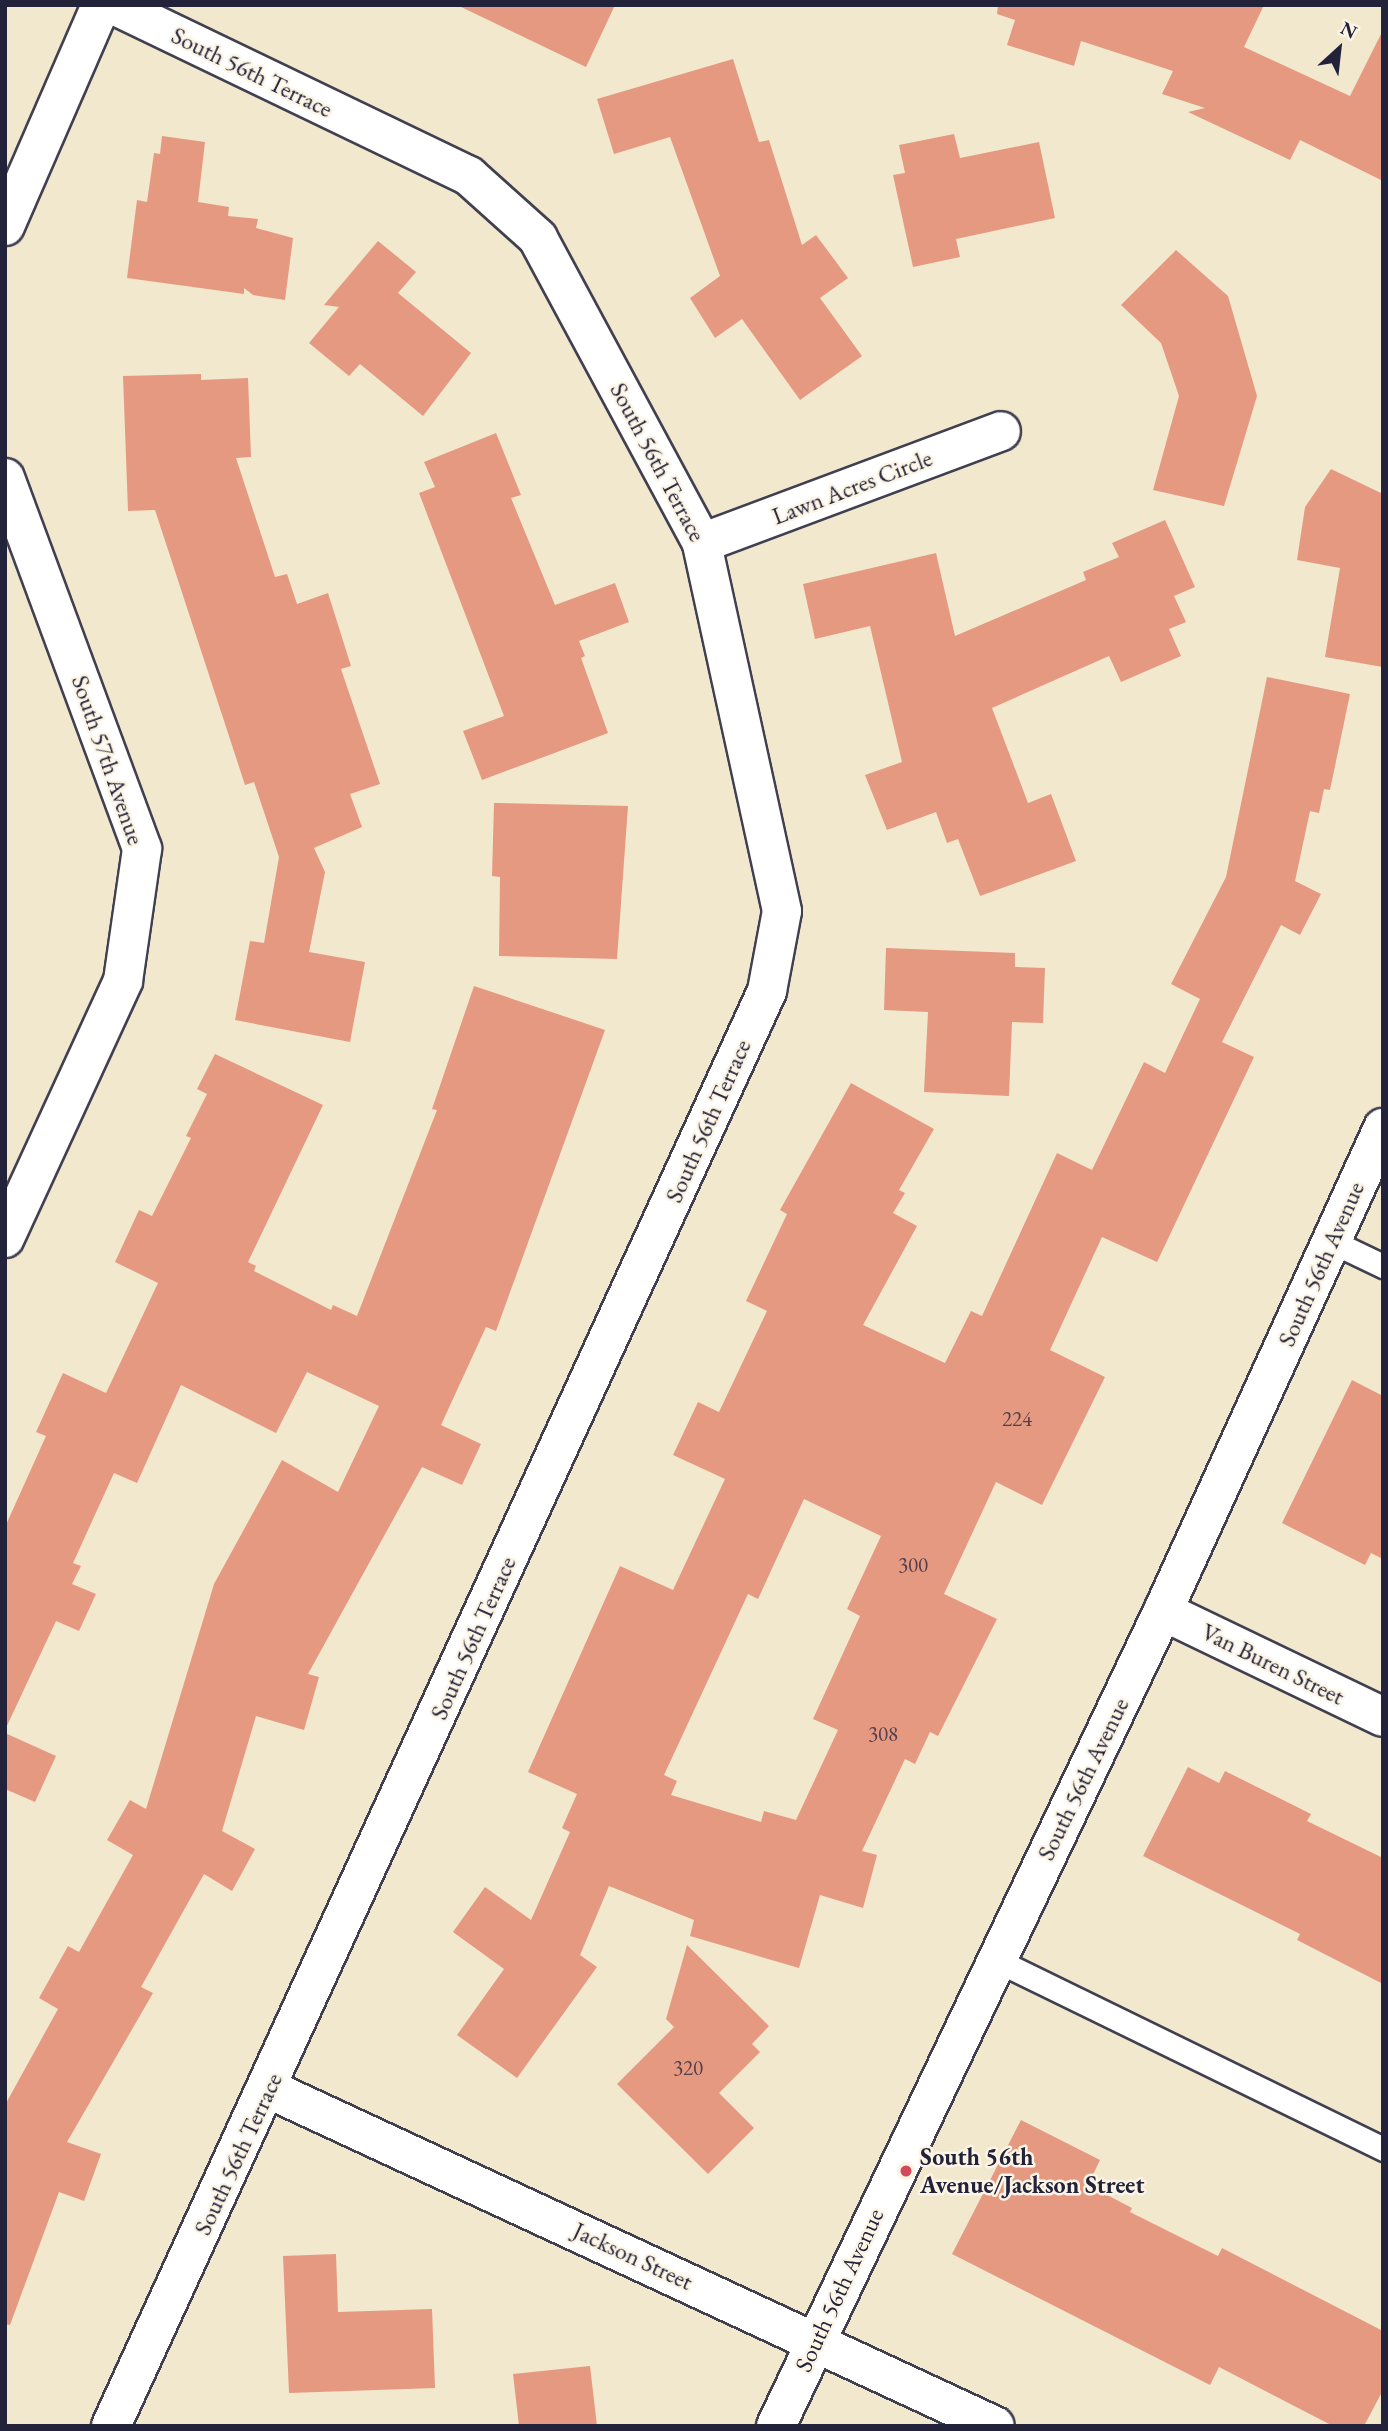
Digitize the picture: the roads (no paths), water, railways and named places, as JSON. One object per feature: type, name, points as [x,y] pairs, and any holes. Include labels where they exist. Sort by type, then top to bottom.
[{"type":"street","points":[[5,226],[101,5]]},
{"type":"street","name":"South 56th Terrace","points":[[111,2426],[269,2089],[767,991],[782,911],[702,543],[538,238],[469,176],[114,5]]},
{"type":"street","name":"Lawn Acres Circle","points":[[702,543],[1001,431]]},
{"type":"street","name":"South 57th Avenue","points":[[5,478],[142,849],[123,981],[8,1226]]},
{"type":"street","name":"South 56th Avenue","points":[[776,2426],[1163,1611],[1383,1128]]},
{"type":"street","name":"Van Buren Street","points":[[1163,1611],[1383,1717]]},
{"type":"street","name":"Jackson Street","points":[[269,2089],[815,2339],[995,2426]]},
{"type":"lane","points":[[1331,1241],[1383,1266]]},
{"type":"lane","points":[[996,1960],[1383,2149]]},
{"type":"place","name":"South 56th Avenue/Jackson Street","points":[[906,2171]]}]
